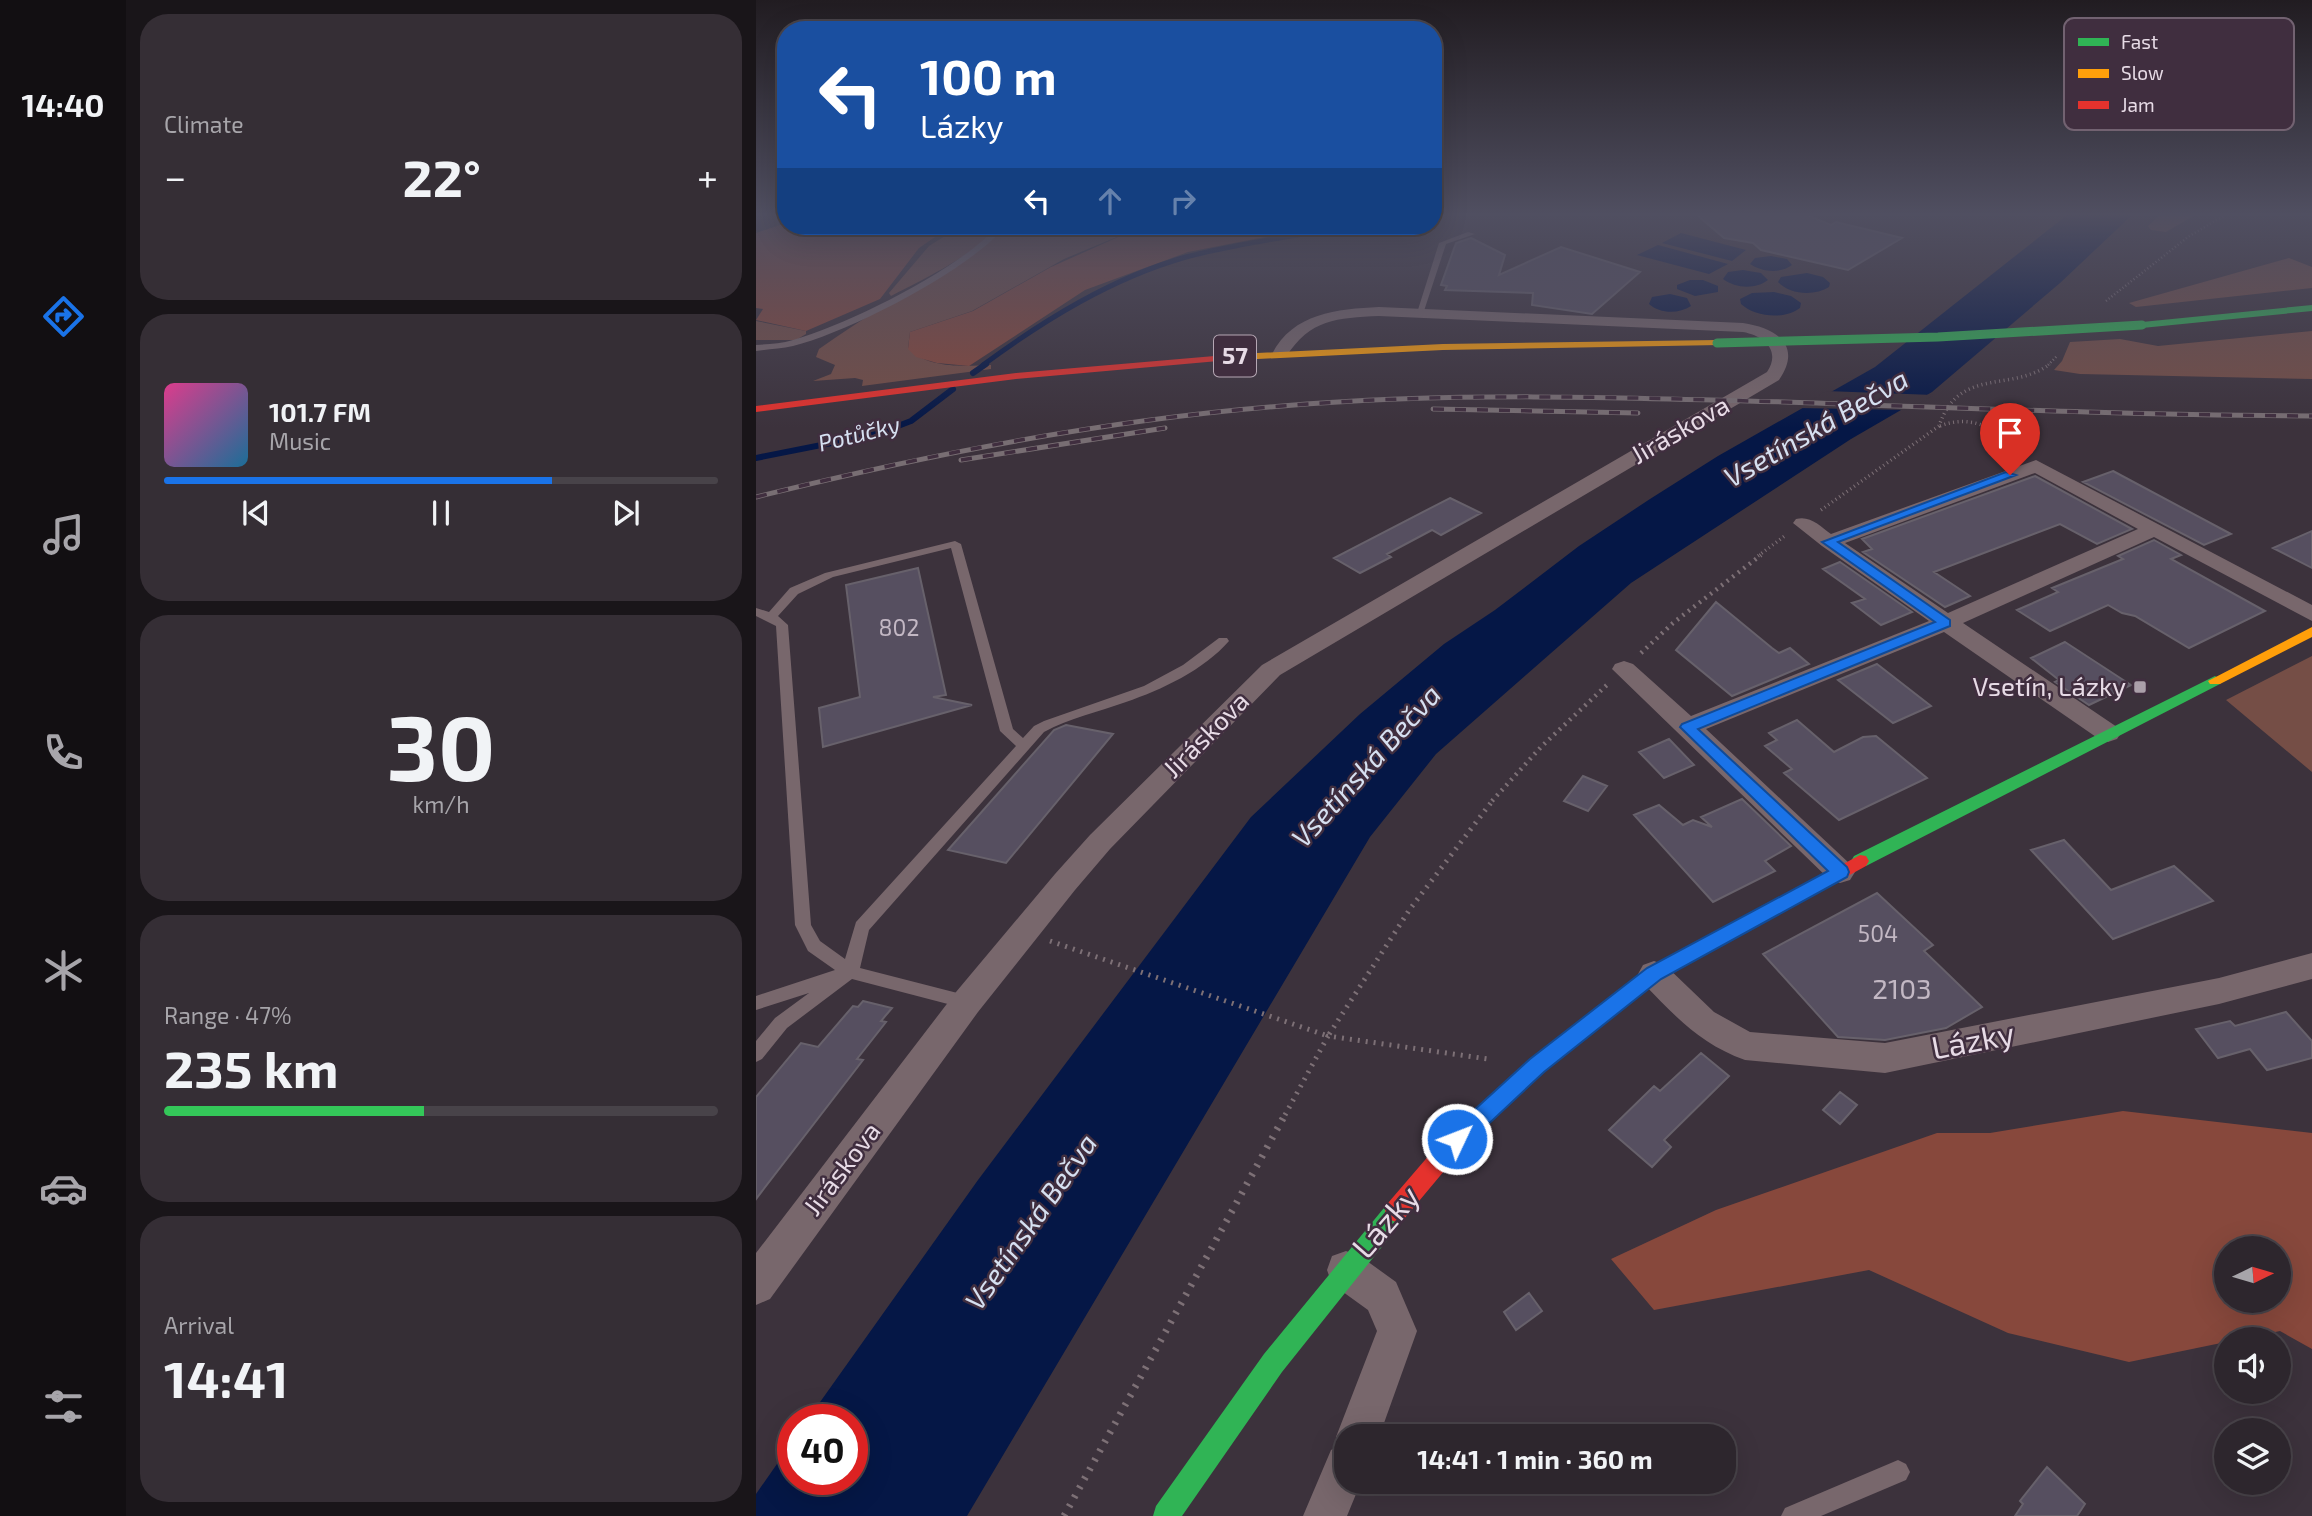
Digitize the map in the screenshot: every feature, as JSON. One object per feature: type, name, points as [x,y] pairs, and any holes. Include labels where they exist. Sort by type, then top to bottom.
[{"type":"main road","name":"57","points":[[756,409],[1006,376],[1280,354],[1420,348],[1938,337],[2142,325],[2312,308]]},
{"type":"main road","name":"Lázky","points":[[1166,1516],[1273,1363],[1346,1270],[1457,1139],[1537,1066],[1654,974],[1840,872],[2312,631]]},
{"type":"street","points":[[1280,354],[1284,344],[1296,332],[1321,319],[1358,314],[1419,314]]},
{"type":"street","name":"Jiráskova","points":[[756,1285],[967,1002],[1022,933],[1100,842],[1271,670],[1773,376],[1783,362],[1783,354],[1777,344],[1764,333],[1743,329],[1664,323],[1419,314]]},
{"type":"street","points":[[1829,542],[2036,466],[2312,614]]},
{"type":"street","points":[[1802,523],[2108,733]]},
{"type":"street","points":[[1688,727],[1945,623],[2153,530]]},
{"type":"street","points":[[1624,669],[1840,872]]},
{"type":"street","name":"Lázky","points":[[1654,974],[1702,1022],[1745,1046],[1885,1058],[2091,1019],[2312,967]]},
{"type":"street","points":[[1346,1270],[1382,1296],[1396,1331],[1362,1424]]},
{"type":"street","points":[[1325,1516],[1334,1494]]},
{"type":"lane","points":[[756,348],[794,343],[838,328],[917,286]]},
{"type":"lane","points":[[1419,314],[1429,286]]},
{"type":"lane","points":[[967,1002],[850,972],[814,946],[803,925],[782,625],[763,614],[794,591],[829,575],[956,544],[1007,731],[1024,746]]},
{"type":"lane","points":[[756,1054],[781,1023],[850,972],[862,927],[1039,729],[1055,720],[1120,700],[1170,679],[1196,664],[1223,641]]},
{"type":"lane","points":[[756,1003],[850,972]]},
{"type":"lane","points":[[1793,1516],[1898,1472]]},
{"type":"path","points":[[2104,302],[2125,286]]},
{"type":"path","points":[[1939,426],[1940,414],[1946,405],[1967,391],[1989,382],[2045,368],[2052,364],[2058,351]]},
{"type":"path","points":[[1064,1516],[1328,1036],[1377,957],[1435,872],[1504,787],[1682,616],[1802,523],[1939,426],[1957,419],[1976,421],[2010,439],[2025,451],[2036,466]]},
{"type":"path","points":[[1022,933],[1328,1036],[1537,1066]]},
{"type":"shaded area","points":[[756,286],[890,286],[880,299],[806,331],[756,320],[763,309],[756,308]]},
{"type":"shaded area","points":[[895,286],[911,286],[891,296],[889,293]]},
{"type":"shaded area","points":[[918,286],[1017,286],[972,311],[910,332],[908,348],[925,360],[946,365],[991,365],[991,369],[862,386],[863,380],[855,378],[813,381],[831,374],[835,365],[816,357],[819,349]]},
{"type":"shaded area","points":[[1018,286],[1097,286],[1085,290],[969,366],[937,363],[916,357],[908,349],[910,332],[973,311]]},
{"type":"shaded area","points":[[2190,286],[2312,286],[2312,288],[2136,307],[2129,303]]},
{"type":"shaded area","points":[[756,321],[806,331],[806,334],[796,340],[756,340]]},
{"type":"shaded area","points":[[2312,331],[2312,379],[2080,374],[2054,370],[2062,361],[2070,342],[2120,339],[2158,346]]},
{"type":"shaded area","points":[[2312,656],[2312,772],[2226,700]]},
{"type":"shaded area","points":[[2123,1111],[2312,1133],[2312,1349],[2291,1337],[2291,1327],[2214,1327],[2214,1344],[2129,1362],[2008,1333],[1869,1270],[1654,1310],[1611,1259],[1716,1210],[1937,1133],[1990,1133]]},
{"type":"water","points":[[1677,286],[1717,286],[1718,292],[1695,296],[1677,289]]},
{"type":"water","points":[[1783,286],[1829,286],[1817,292],[1803,293]]},
{"type":"water","name":"Vsetínská Bečva","points":[[1978,286],[2057,286],[1932,392],[1851,439],[1631,583],[1436,754],[1370,837],[967,1516],[756,1516],[756,1494],[777,1464],[777,1495],[868,1495],[868,1404],[819,1404],[978,1180],[1251,817],[1360,714],[1444,644],[1495,610],[1579,546],[1718,456],[1875,367]]},
{"type":"water","points":[[1774,292],[1791,296],[1801,303],[1800,308],[1786,314],[1770,315],[1754,312],[1741,304],[1740,299],[1752,293]]},
{"type":"water","points":[[1670,294],[1687,298],[1691,306],[1670,312],[1649,304],[1652,297]]},
{"type":"pier","points":[[1826,391],[1934,395],[1907,410],[1798,408]]},
{"type":"building","points":[[1447,286],[1624,286],[1592,314],[1532,305],[1533,293],[1445,290]]},
{"type":"building","points":[[2113,471],[2231,534],[2204,545],[2083,482]]},
{"type":"building","points":[[2035,476],[2132,529],[2097,544],[2060,524],[1934,572],[1970,596],[1945,607],[1863,552],[1872,549],[1862,539]]},
{"type":"building","points":[[1450,498],[1481,513],[1441,535],[1432,530],[1387,554],[1391,557],[1360,573],[1334,558]]},
{"type":"building","points":[[2312,531],[2312,568],[2273,548]]},
{"type":"building","points":[[2154,540],[2181,555],[2171,559],[2265,611],[2189,648],[2135,616],[2122,613],[2108,605],[2050,631],[2017,610],[2058,592],[2052,588],[2123,559],[2118,556]]},
{"type":"building","points":[[1840,562],[1912,612],[1881,625],[1852,603],[1865,599],[1823,569]]},
{"type":"building","points":[[918,568],[946,695],[933,697],[972,705],[823,747],[819,708],[860,697],[846,585]]},
{"type":"building","points":[[1716,602],[1779,653],[1790,648],[1809,664],[1732,696],[1676,650]]},
{"type":"building","points":[[2065,642],[2131,685],[2089,705],[2055,682],[2059,680],[2031,658]]},
{"type":"building","points":[[1877,664],[1931,706],[1893,723],[1838,680]]},
{"type":"building","points":[[1797,720],[1834,752],[1863,737],[1876,736],[1927,778],[1839,820],[1784,773],[1792,769],[1765,746],[1777,740],[1769,733]]},
{"type":"building","points":[[1066,725],[1113,734],[1006,863],[948,850],[1054,730]]},
{"type":"building","points":[[1669,739],[1694,765],[1664,778],[1639,752]]},
{"type":"building","points":[[1583,776],[1607,786],[1588,811],[1564,801]]},
{"type":"building","points":[[1742,799],[1791,846],[1765,861],[1775,871],[1713,902],[1634,815],[1659,805],[1683,825],[1693,820],[1712,827],[1701,817]]},
{"type":"building","points":[[2064,840],[2111,890],[2174,866],[2213,901],[2113,939],[2031,850]]},
{"type":"building","points":[[1877,893],[1933,945],[1924,951],[1982,1007],[1946,1028],[1885,1040],[1838,1037],[1763,954]]},
{"type":"building","points":[[863,1001],[892,1008],[881,1021],[886,1022],[857,1059],[863,1060],[756,1199],[756,1097],[801,1043],[818,1047],[853,1006],[858,1007]]},
{"type":"building","points":[[2286,1012],[2312,1041],[2312,1058],[2267,1070],[2250,1049],[2218,1058],[2196,1029],[2230,1021],[2235,1026]]},
{"type":"building","points":[[1701,1053],[1729,1076],[1664,1140],[1671,1147],[1652,1167],[1609,1130],[1654,1086],[1660,1091]]},
{"type":"building","points":[[1840,1092],[1857,1105],[1840,1124],[1823,1110]]},
{"type":"building","points":[[1529,1293],[1542,1311],[1516,1330],[1504,1312]]},
{"type":"building","points":[[2047,1467],[2085,1504],[2077,1516],[2015,1516],[2023,1504],[2020,1501]]},
{"type":"waterway","name":"Potůčky","points":[[983,365],[1030,332],[1112,286]]},
{"type":"waterway","name":"Potůčky","points":[[973,373],[986,364]]},
{"type":"waterway","name":"Potůčky","points":[[756,458],[877,434],[911,421],[953,389]]},
{"type":"railway","points":[[756,497],[952,453],[1083,430],[1215,412],[1345,402],[1471,397],[1596,397],[2114,413],[2312,416]]},
{"type":"railway","points":[[1433,409],[1638,413]]},
{"type":"railway","points":[[961,460],[1165,428]]},
{"type":"traffic: fast","points":[[2142,325],[2312,308]]},
{"type":"traffic: fast","points":[[1717,343],[1938,337],[2142,325]]},
{"type":"traffic: fast","points":[[1860,861],[2215,681]]},
{"type":"traffic: fast","points":[[1166,1516],[1273,1363],[1396,1211]]},
{"type":"traffic: slow","points":[[1238,357],[1443,347],[1717,343]]},
{"type":"traffic: slow","points":[[2215,681],[2312,631]]},
{"type":"traffic: jam","points":[[756,409],[1016,376],[1238,357]]},
{"type":"traffic: jam","points":[[1396,1211],[1457,1139],[1537,1066],[1654,974],[1860,861]]},
{"type":"place","name":"Vsetín, Lázky","points":[[2140,687]]},
{"type":"route","points":[[1457,1139],[1537,1066],[1629,991],[1730,931],[1840,872],[1688,727],[1945,623],[1829,542],[2010,475]]}]
